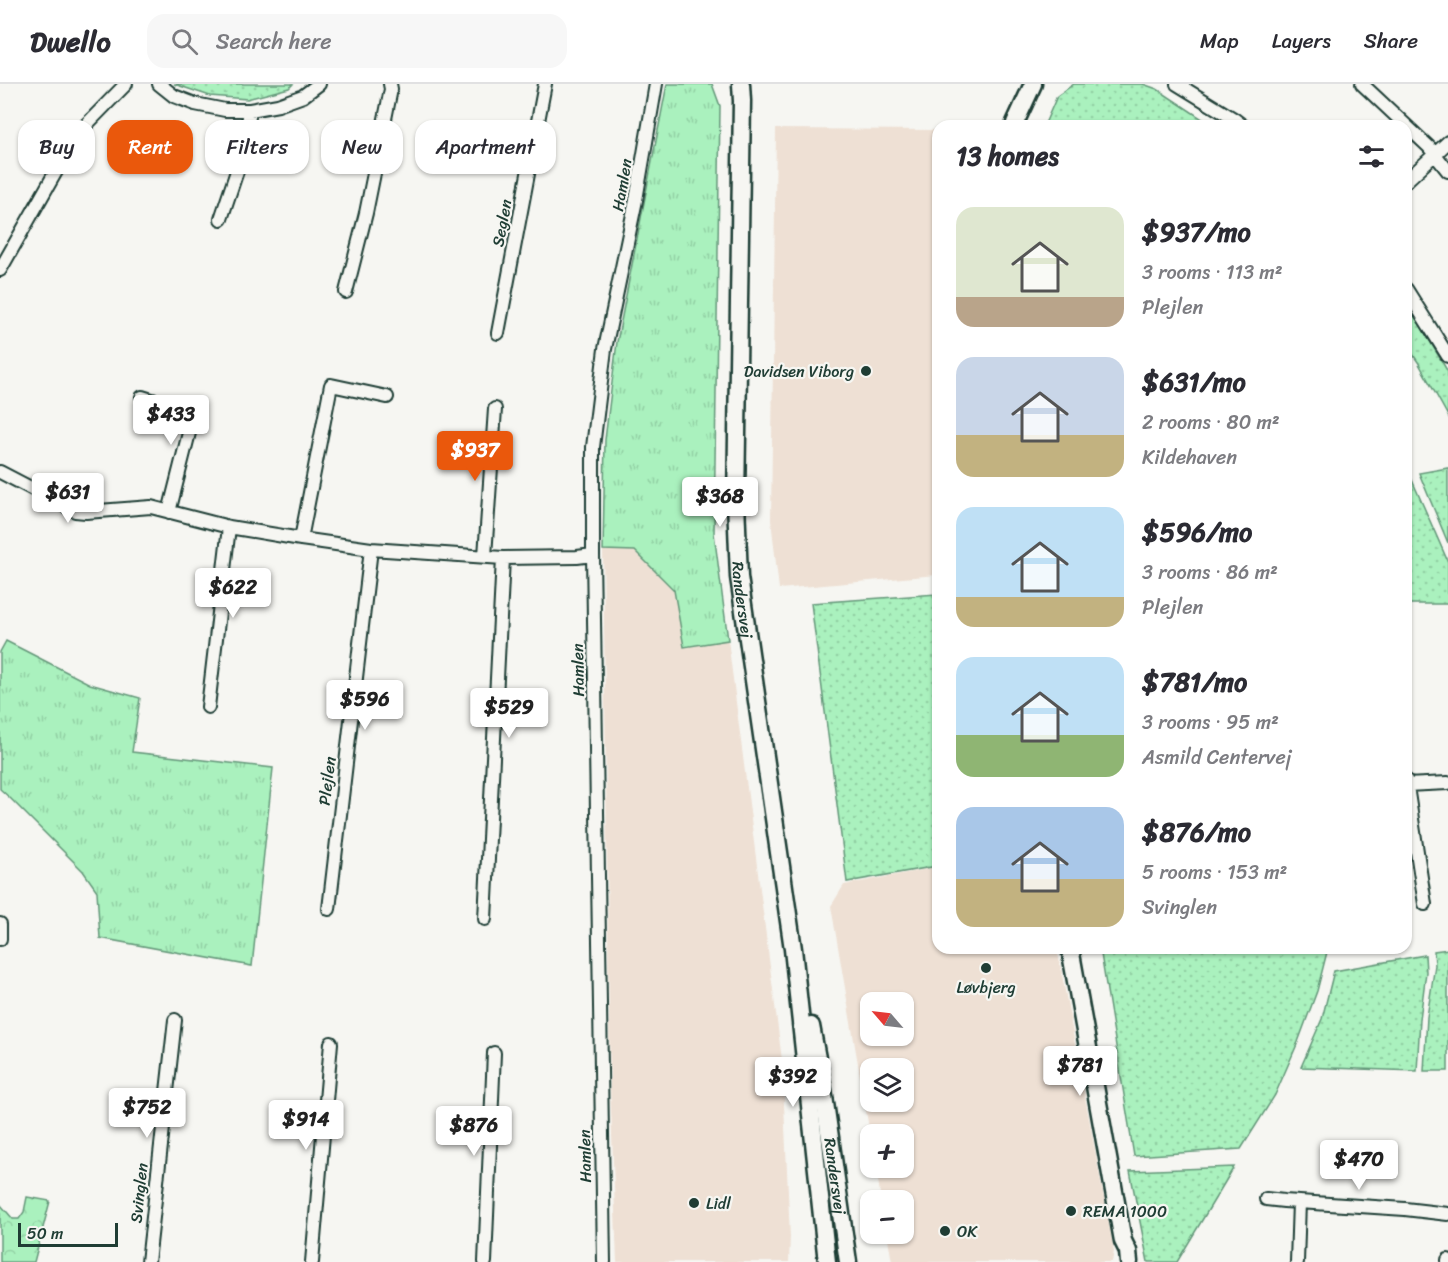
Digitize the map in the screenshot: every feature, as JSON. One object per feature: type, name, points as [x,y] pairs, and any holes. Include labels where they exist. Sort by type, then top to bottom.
[{"type":"street","points":[[0,270],[67,152],[85,126],[126,84]]},
{"type":"street","points":[[159,84],[174,96],[195,104],[225,110],[250,110],[278,105],[303,96],[319,84]]},
{"type":"street","points":[[346,292],[366,213],[391,89],[390,84]]},
{"type":"street","name":"Seglen","points":[[498,333],[545,84]]},
{"type":"street","name":"Hamlen","points":[[604,1262],[593,447],[605,349],[636,200],[656,84]]},
{"type":"street","name":"Randersvej","points":[[742,84],[736,502],[739,577],[793,949],[827,1262]]},
{"type":"street","points":[[1016,120],[1023,84]]},
{"type":"street","points":[[1017,120],[1033,84]]},
{"type":"street","points":[[1177,84],[1235,120]]},
{"type":"street","points":[[1362,84],[1399,120]]},
{"type":"street","points":[[222,219],[244,150],[250,110]]},
{"type":"street","points":[[1412,133],[1448,171]]},
{"type":"street","points":[[1412,175],[1448,142]]},
{"type":"street","points":[[1412,301],[1448,356]]},
{"type":"street","points":[[301,539],[331,385],[387,397]]},
{"type":"street","points":[[142,397],[194,413],[169,512]]},
{"type":"street","points":[[485,556],[495,409]]},
{"type":"street","points":[[0,472],[75,510],[86,512],[151,507],[229,527],[371,549],[503,558],[593,555]]},
{"type":"street","points":[[208,707],[229,527]]},
{"type":"street","name":"Plejlen","points":[[329,909],[371,549]]},
{"type":"street","points":[[485,919],[503,558]]},
{"type":"street","points":[[1412,783],[1448,783]]},
{"type":"street","points":[[1412,821],[1425,903]]},
{"type":"street","points":[[0,924],[0,939]]},
{"type":"street","name":"Randersvej","points":[[793,949],[819,1067],[848,1262]]},
{"type":"street","points":[[1071,954],[1123,1240],[1130,1262]]},
{"type":"street","name":"Svinglen","points":[[148,1262],[176,1020]]},
{"type":"street","points":[[312,1262],[330,1043]]},
{"type":"street","points":[[485,1262],[494,1053]]},
{"type":"street","points":[[1266,1199],[1448,1214]]},
{"type":"street","points":[[1297,1262],[1299,1202]]},
{"type":"street","points":[[1121,1262],[1123,1240]]},
{"type":"shaded area","points":[[776,129],[932,130],[932,575],[779,589],[771,520]]},
{"type":"shaded area","points":[[603,550],[635,551],[674,590],[684,647],[728,640],[782,1060],[790,1237],[789,1262],[617,1262],[610,1085]]},
{"type":"shaded area","points":[[932,868],[932,954],[1058,954],[1114,1251],[1112,1262],[892,1262],[889,1244],[914,1244],[914,1190],[879,1190],[878,1178],[914,1178],[914,1124],[868,1124],[866,1112],[914,1112],[914,1058],[860,1058],[860,1076],[831,906],[844,885]]},
{"type":"green space","points":[[174,84],[293,84],[289,88],[247,99],[210,96]]},
{"type":"green space","points":[[667,84],[712,84],[720,106],[714,533],[728,640],[684,647],[674,590],[635,551],[603,550],[605,440],[617,342]]},
{"type":"green space","points":[[1074,84],[1143,84],[1157,89],[1204,120],[1047,120],[1057,96]]},
{"type":"green space","points":[[1412,314],[1448,372],[1448,416],[1412,353]]},
{"type":"green space","points":[[1448,468],[1448,543],[1419,473]]},
{"type":"green space","points":[[1412,480],[1448,562],[1448,604],[1412,604]]},
{"type":"green space","points":[[932,594],[932,867],[847,882],[811,603]]},
{"type":"green space","points":[[6,641],[90,684],[140,698],[132,752],[273,768],[252,966],[100,938],[97,891],[83,871],[0,789],[0,652]]},
{"type":"green space","points":[[1448,949],[1448,1071],[1424,1071],[1427,1017],[1435,965],[1434,951]]},
{"type":"green space","points":[[1101,954],[1326,954],[1317,991],[1275,1095],[1241,1149],[1134,1156]]},
{"type":"green space","points":[[1425,955],[1426,972],[1417,1071],[1301,1067],[1322,1019],[1334,971]]},
{"type":"green space","points":[[1234,1167],[1177,1262],[1148,1262],[1130,1171]]},
{"type":"green space","points":[[27,1197],[50,1201],[34,1262],[0,1262],[0,1204],[13,1219],[19,1219],[24,1212]]},
{"type":"place","name":"Davidsen Viborg","points":[[866,371]]},
{"type":"place","name":"Løvbjerg","points":[[986,968]]},
{"type":"place","name":"Lidl","points":[[694,1203]]},
{"type":"place","name":"REMA 1000","points":[[1071,1211]]},
{"type":"place","name":"OK","points":[[945,1231]]}]
